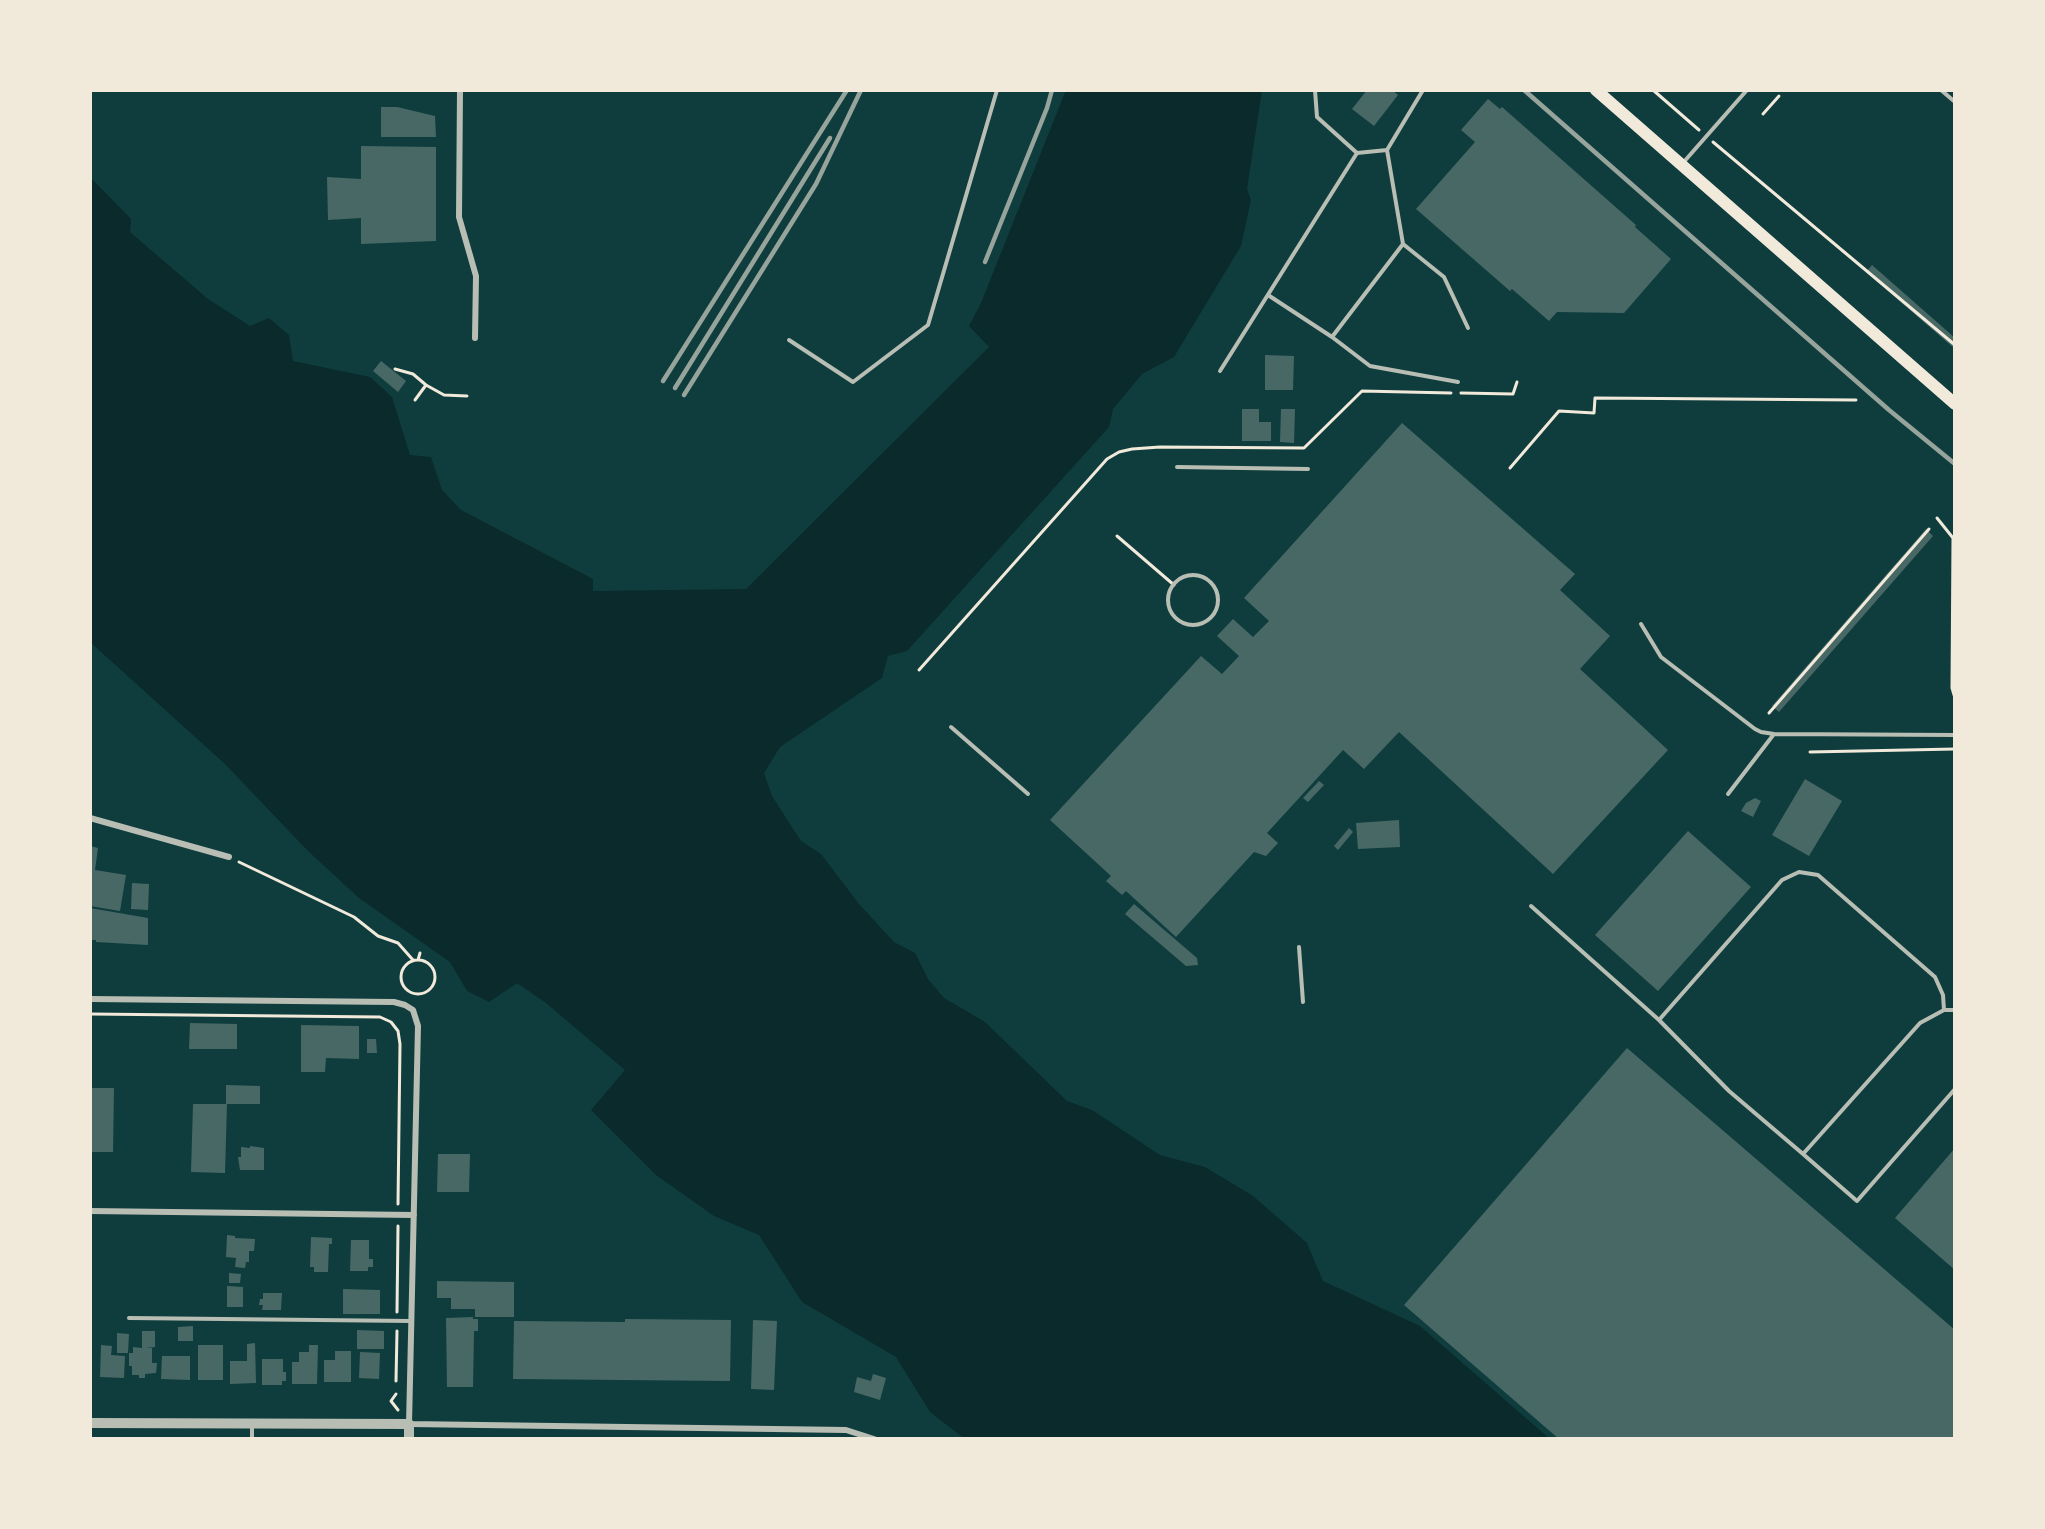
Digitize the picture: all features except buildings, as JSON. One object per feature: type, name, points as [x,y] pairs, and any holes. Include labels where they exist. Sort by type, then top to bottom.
[{"type":"main road","points":[[1596,90],[1955,404]]},
{"type":"street","points":[[460,90],[459,217],[476,276],[475,338]]},
{"type":"street","points":[[90,818],[229,857]]},
{"type":"street","points":[[90,999],[394,1002],[413,1010],[418,1026],[409,1439]]},
{"type":"street","points":[[90,1211],[414,1215]]},
{"type":"street","points":[[90,1423],[409,1424],[846,1430],[874,1439]]},
{"type":"lane","points":[[789,340],[853,382],[928,325],[997,90]]},
{"type":"lane","points":[[1315,90],[1317,117],[1357,153],[1387,150]]},
{"type":"lane","points":[[1423,90],[1387,150],[1403,244],[1444,277],[1468,328]]},
{"type":"lane","points":[[1682,165],[1747,90]]},
{"type":"lane","points":[[1941,90],[1955,102]]},
{"type":"lane","points":[[1220,372],[1357,153]]},
{"type":"lane","points":[[1332,337],[1403,244]]},
{"type":"lane","points":[[1268,295],[1332,337],[1370,366],[1458,382]]},
{"type":"lane","points":[[1178,467],[1308,469]]},
{"type":"lane","points":[[1193,575],[1209,581],[1214,587],[1218,603],[1211,617],[1197,625],[1181,623],[1175,618],[1168,603],[1168,594],[1174,585],[1185,577],[1193,575]]},
{"type":"lane","points":[[1641,624],[1661,657],[1755,729],[1774,734],[1955,735]]},
{"type":"lane","points":[[951,727],[1028,794]]},
{"type":"lane","points":[[1728,794],[1774,734]]},
{"type":"lane","points":[[1659,1020],[1782,880],[1799,872],[1818,875],[1935,977],[1943,995],[1944,1010]]},
{"type":"lane","points":[[1531,906],[1659,1020],[1729,1091],[1857,1201],[1955,1089]]},
{"type":"lane","points":[[1299,947],[1303,1002]]},
{"type":"lane","points":[[1803,1154],[1920,1023],[1944,1010],[1955,1010]]},
{"type":"lane","points":[[129,1318],[412,1321]]},
{"type":"lane","points":[[252,1424],[252,1439]]},
{"type":"path","points":[[1653,90],[1689,122]]},
{"type":"path","points":[[1763,114],[1779,96]]},
{"type":"path","points":[[1728,154],[1955,345]]},
{"type":"path","points":[[395,369],[414,374],[444,394],[467,396]]},
{"type":"path","points":[[415,400],[426,384]]},
{"type":"path","points":[[1510,468],[1559,411],[1594,413],[1595,398],[1856,400]]},
{"type":"path","points":[[1937,518],[1953,538],[1952,688],[1955,698]]},
{"type":"path","points":[[1769,713],[1929,529]]},
{"type":"path","points":[[1117,536],[1174,585]]},
{"type":"path","points":[[1810,752],[1955,749]]},
{"type":"path","points":[[229,857],[288,884],[363,923],[378,936],[399,943],[416,960],[423,961],[431,967],[435,976],[428,990],[417,993],[406,989],[401,979],[404,968],[416,960],[420,953]]},
{"type":"path","points":[[90,1014],[380,1017],[392,1022],[398,1031],[400,1044],[398,1195]]},
{"type":"path","points":[[398,1228],[398,1241]]},
{"type":"water","points":[[1066,90],[1262,90],[1247,189],[1251,200],[1241,246],[1174,357],[1142,374],[1113,409],[1109,427],[907,651],[888,656],[882,678],[780,747],[764,773],[772,796],[801,841],[821,854],[859,904],[894,942],[915,953],[928,979],[944,998],[985,1022],[1067,1101],[1092,1110],[1160,1155],[1205,1167],[1253,1196],[1307,1243],[1323,1281],[1420,1326],[1550,1439],[965,1439],[930,1412],[896,1357],[802,1302],[759,1235],[714,1216],[656,1175],[591,1110],[625,1070],[546,1003],[517,983],[489,1002],[467,991],[450,962],[359,898],[307,850],[225,764],[90,642],[90,177],[131,219],[130,232],[208,299],[250,326],[269,318],[289,335],[293,361],[370,377],[392,397],[410,455],[431,457],[442,490],[461,510],[593,579],[593,591],[746,589],[989,347],[969,326],[981,303]]},
{"type":"railway","points":[[663,381],[847,90]]},
{"type":"railway","points":[[684,395],[816,184],[861,90]]},
{"type":"railway","points":[[985,262],[1047,108],[1052,90]]},
{"type":"railway","points":[[1524,90],[1889,410],[1955,464]]},
{"type":"railway","points":[[675,388],[830,138]]}]
